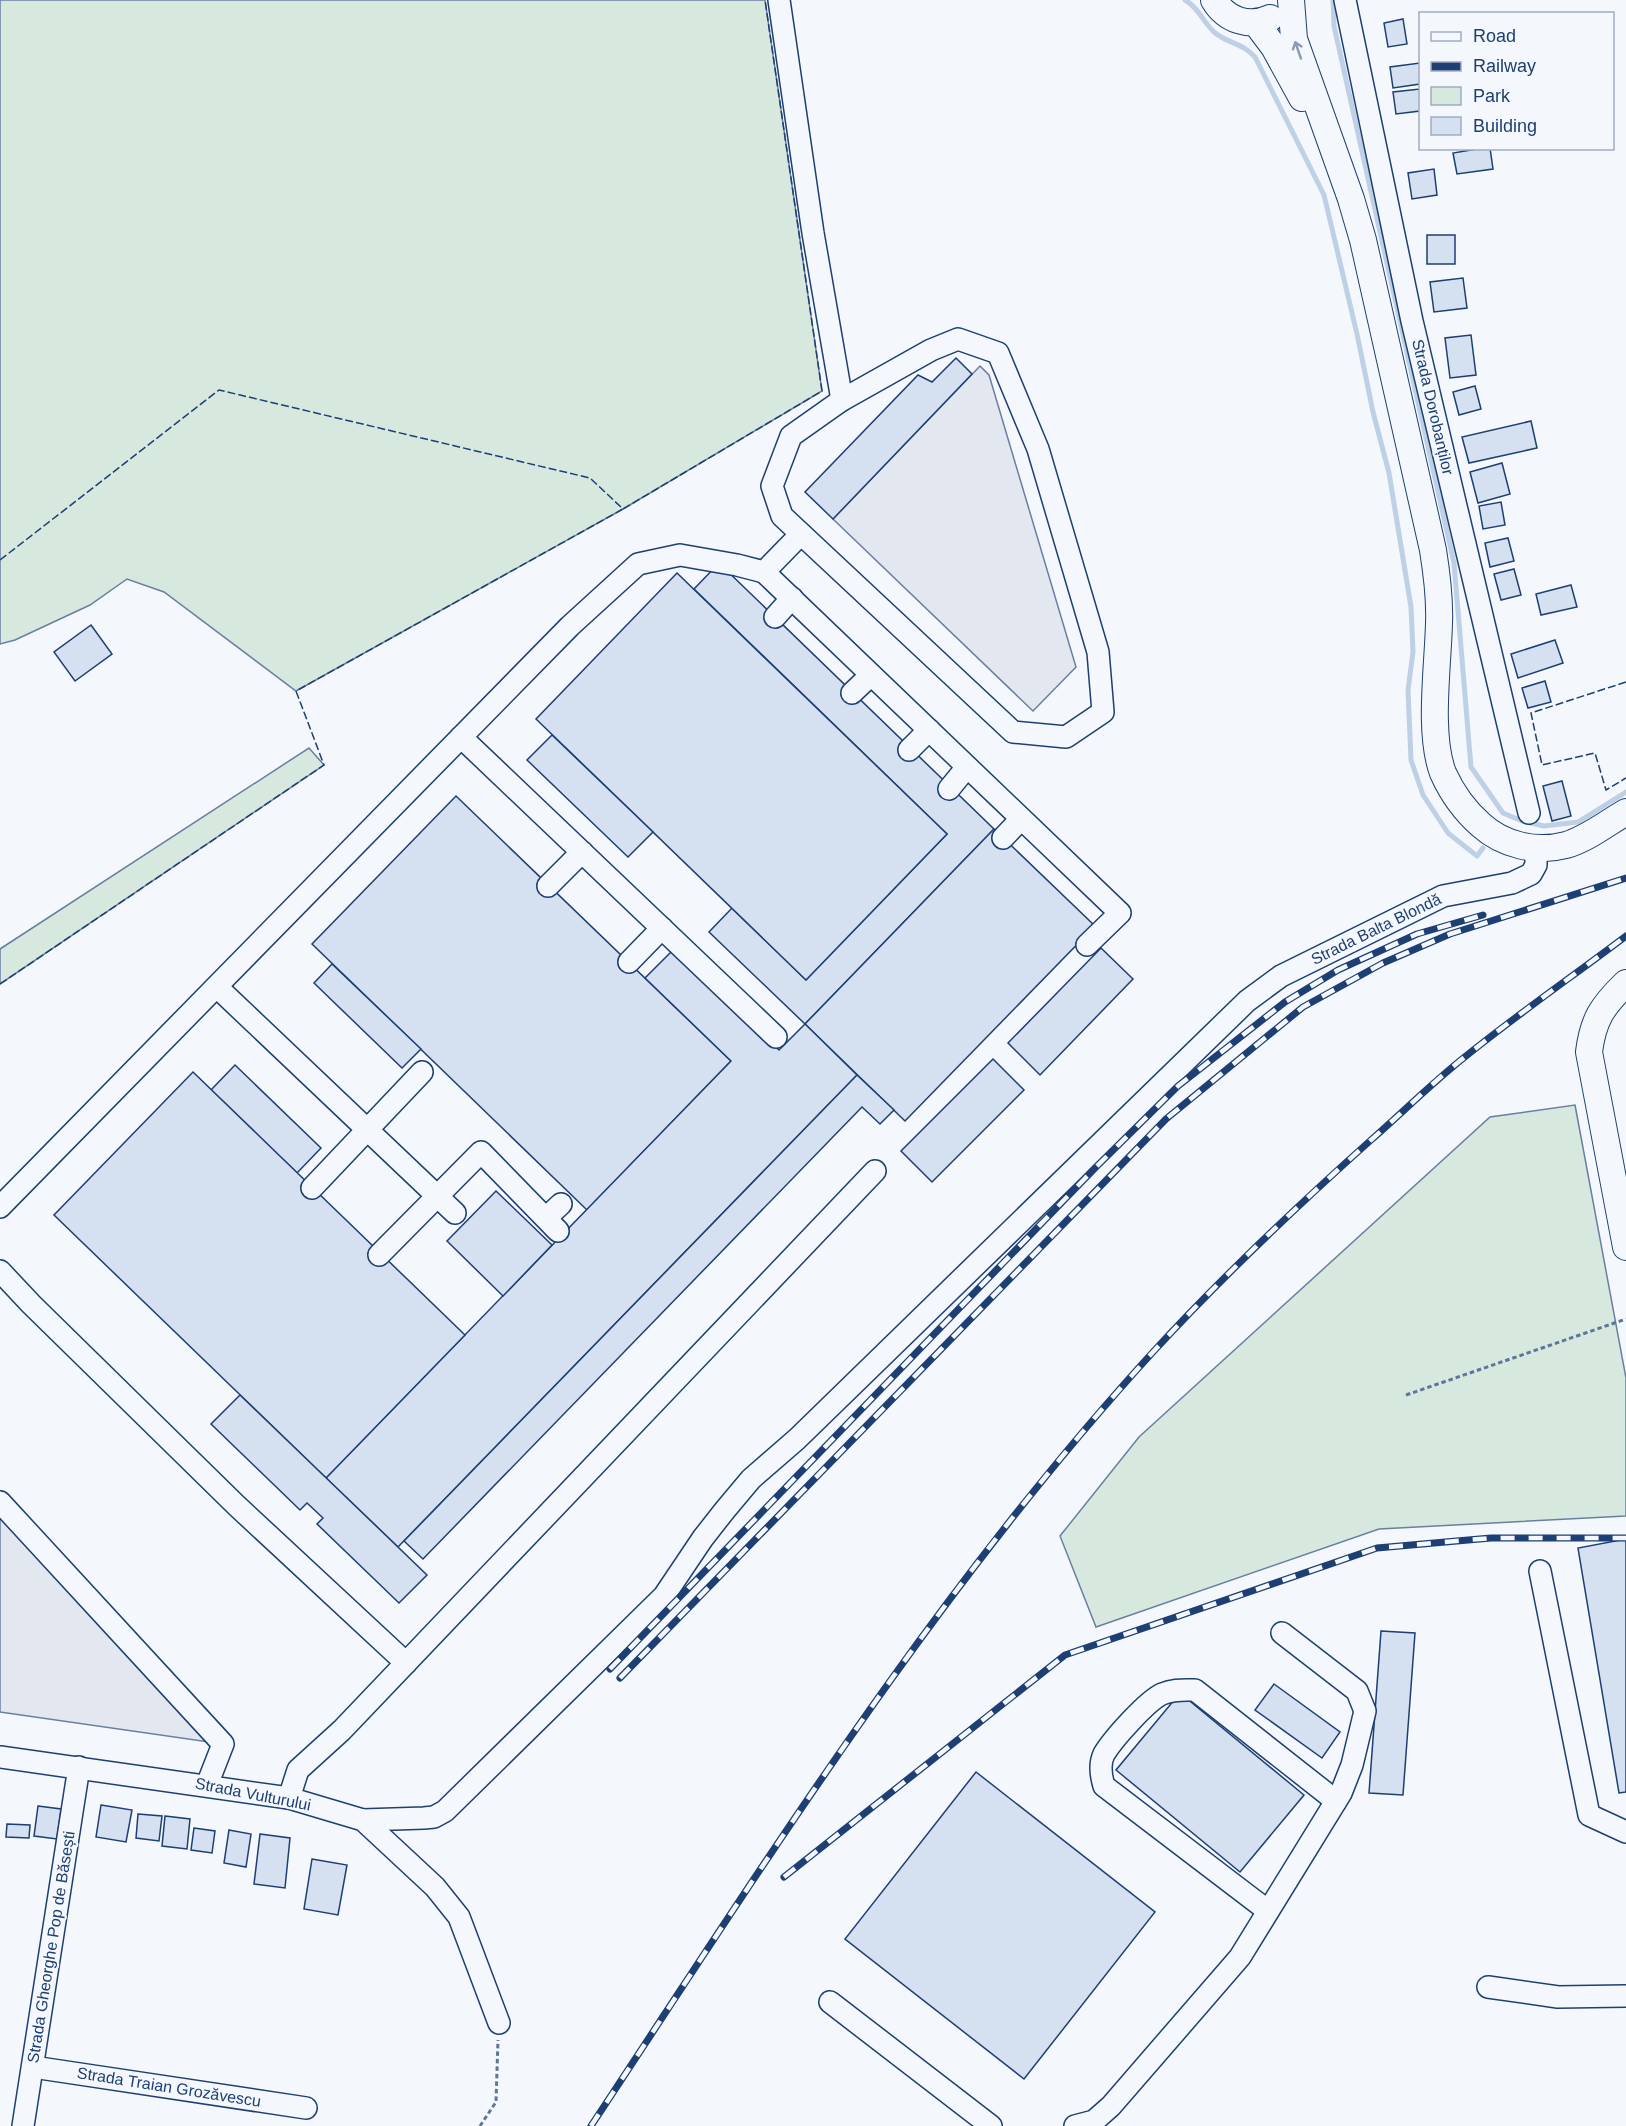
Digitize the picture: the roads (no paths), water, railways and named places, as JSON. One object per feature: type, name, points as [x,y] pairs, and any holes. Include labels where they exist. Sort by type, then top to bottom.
[{"type":"main road","points":[[1214,0],[1226,14],[1235,19],[1256,23],[1277,15],[1290,0]]},
{"type":"main road","points":[[1290,0],[1294,39],[1350,199],[1374,282],[1433,550],[1438,580],[1439,620],[1437,746],[1443,772],[1456,798],[1474,819],[1489,833],[1506,843],[1536,848],[1566,845],[1626,812]]},
{"type":"main road","points":[[1256,23],[1274,47],[1338,165]]},
{"type":"main road","points":[[1626,983],[1599,1013],[1592,1032],[1589,1052],[1626,1247]]},
{"type":"street","points":[[779,0],[813,233],[842,400]]},
{"type":"street","name":"Strada Dorobanților","points":[[1345,0],[1412,321],[1529,813]]},
{"type":"street","points":[[958,339],[998,353],[1038,449],[1098,652],[1103,712],[1066,737],[1013,732],[782,516],[772,486],[791,436],[842,400],[931,350],[958,339]]},
{"type":"street","points":[[764,572],[801,534]]},
{"type":"street","points":[[0,1207],[570,626],[638,564],[680,555],[764,572],[1120,913],[1088,945]]},
{"type":"street","points":[[775,617],[792,598]]},
{"type":"street","points":[[852,693],[872,675]]},
{"type":"street","points":[[909,750],[928,730]]},
{"type":"street","points":[[461,737],[776,1037]]},
{"type":"street","points":[[949,789],[968,767]]},
{"type":"street","points":[[1003,838],[1021,819]]},
{"type":"street","name":"Strada Balta Blondă","points":[[363,1820],[434,1817],[445,1811],[664,1596],[703,1538],[751,1479],[814,1423],[1247,1001],[1281,976],[1443,896],[1512,883],[1531,874],[1536,865],[1536,848]]},
{"type":"street","points":[[548,886],[582,852]]},
{"type":"street","points":[[629,962],[662,928]]},
{"type":"street","points":[[217,987],[455,1213]]},
{"type":"street","points":[[312,1188],[422,1072]]},
{"type":"street","points":[[379,1255],[481,1152],[555,1218]]},
{"type":"street","points":[[289,1798],[298,1770],[342,1730],[875,1172]]},
{"type":"street","points":[[0,1271],[31,1305],[237,1506],[406,1663]]},
{"type":"street","points":[[0,1502],[223,1744],[207,1785]]},
{"type":"street","points":[[1540,1571],[1589,1815],[1626,1832]]},
{"type":"street","points":[[1090,2124],[1111,2106],[1240,1957],[1336,1801],[1352,1766],[1365,1711],[1357,1691],[1281,1633]]},
{"type":"street","points":[[1268,1911],[1104,1786],[1101,1772],[1104,1755],[1144,1707],[1162,1694],[1177,1690],[1194,1690],[1336,1801]]},
{"type":"street","name":"Strada Vulturului","points":[[0,1757],[289,1798],[363,1820],[435,1887],[459,1917],[499,2023]]},
{"type":"street","name":"Strada Gheorghe Pop de Băsești","points":[[23,2126],[79,1767]]},
{"type":"street","points":[[1488,1987],[1558,1997],[1626,1996]]},
{"type":"street","points":[[830,2002],[991,2126]]},
{"type":"street","name":"Strada Traian Grozăvescu","points":[[33,2067],[306,2108]]},
{"type":"waterway","points":[[1185,0],[1194,7],[1214,32],[1246,49],[1255,57],[1324,195],[1389,473],[1411,607],[1413,652],[1408,690],[1411,760],[1423,795],[1448,833],[1477,856],[1483,848]]},
{"type":"waterway","points":[[1333,0],[1334,26],[1454,563],[1471,767],[1503,813],[1522,821],[1544,826],[1578,822],[1626,792]]},
{"type":"railway","points":[[620,1678],[1166,1119],[1303,1007],[1383,963],[1450,934],[1626,878]]},
{"type":"railway","points":[[610,1669],[1096,1167],[1178,1086],[1285,1002],[1338,970],[1417,934],[1483,915]]},
{"type":"railway","points":[[591,2126],[722,1926],[857,1728],[999,1535],[1074,1442],[1179,1324],[1315,1191],[1454,1066],[1505,1025],[1626,936]]},
{"type":"railway","points":[[784,1877],[1065,1655],[1377,1548],[1491,1538],[1626,1538]]}]
